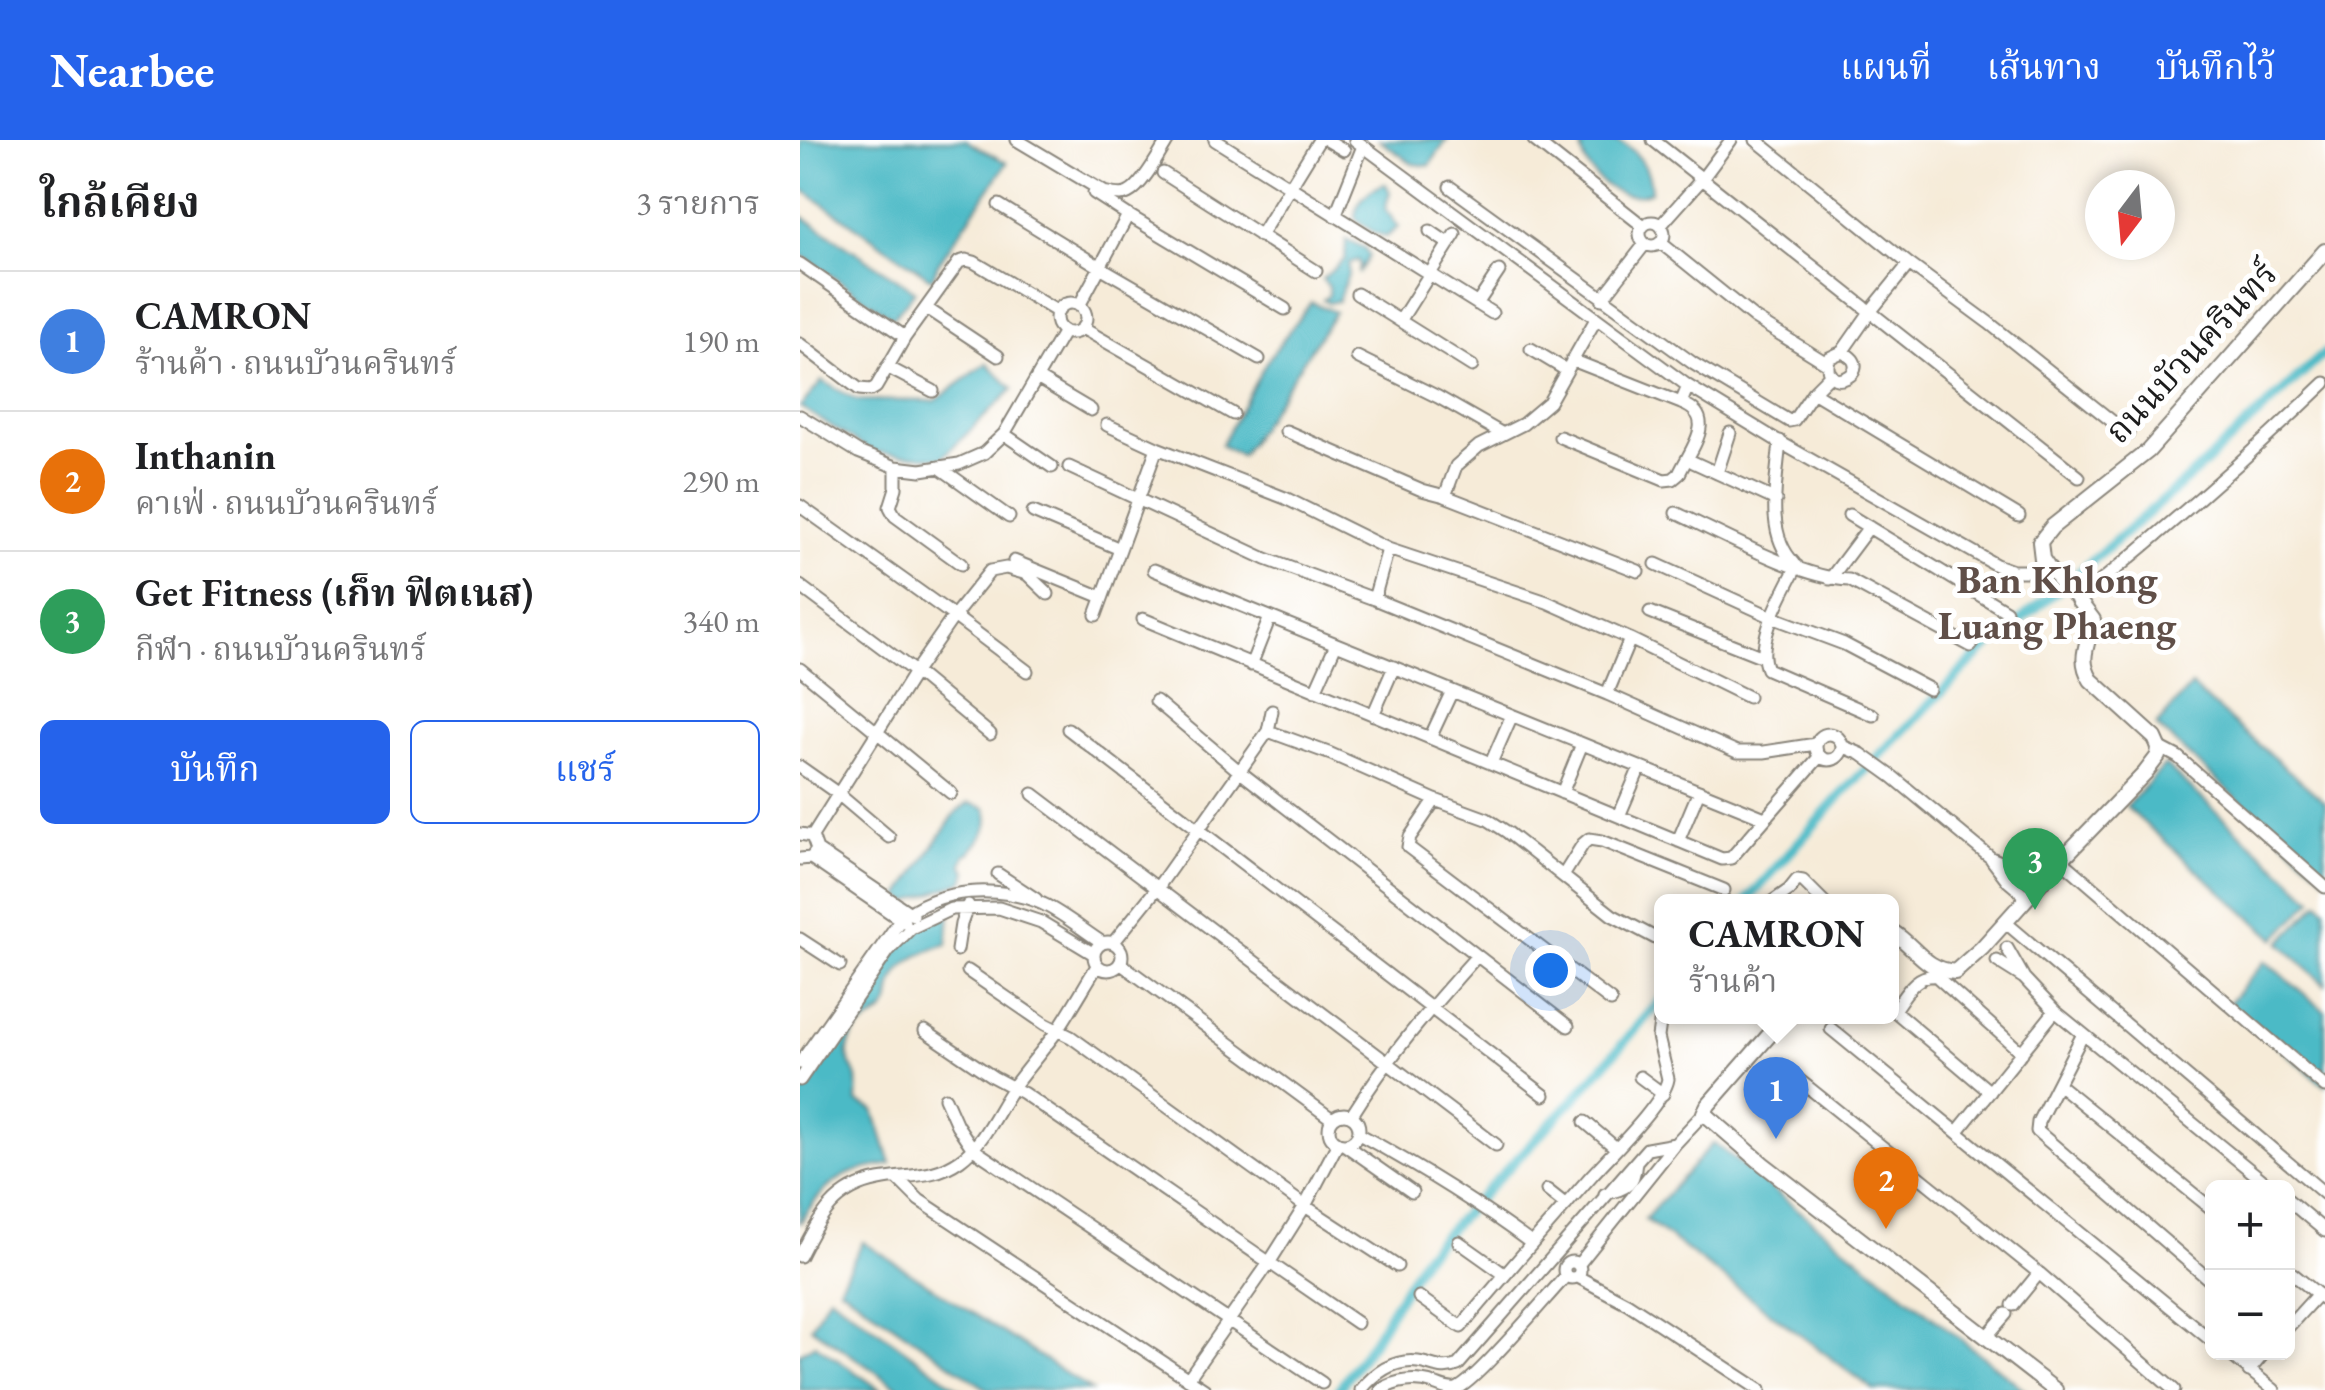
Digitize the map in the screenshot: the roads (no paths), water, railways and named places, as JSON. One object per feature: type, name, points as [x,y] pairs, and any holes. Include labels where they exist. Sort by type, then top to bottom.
[{"type":"street","points":[[1017,140],[1117,196],[1129,193],[1139,184],[1168,140]]},
{"type":"street","points":[[1214,140],[1492,313]]},
{"type":"street","points":[[1260,236],[1323,140],[1344,150]]},
{"type":"street","points":[[1534,140],[1642,226]]},
{"type":"street","points":[[1653,140],[2079,477]]},
{"type":"street","points":[[1661,225],[1731,140]]},
{"type":"street","points":[[1756,140],[2128,434]]},
{"type":"street","points":[[1335,216],[1359,143],[1688,386],[1996,565],[2013,571],[2054,575],[2076,597],[2093,620],[2084,648],[2084,668],[2090,680],[2155,738],[2158,756],[2005,922],[2000,942],[1990,955],[1955,972],[1940,971],[1899,938]]},
{"type":"street","points":[[1034,156],[1285,309]]},
{"type":"street","points":[[1163,173],[1316,270]]},
{"type":"street","points":[[1450,188],[1694,364],[1789,421],[1794,420],[1829,369],[1835,354],[1849,354],[1854,360],[1852,374],[1840,380],[1829,369],[1754,318],[1661,243]]},
{"type":"street","points":[[999,204],[1259,360]]},
{"type":"street","points":[[1080,306],[1128,215]]},
{"type":"street","points":[[1645,244],[1640,233],[1642,226],[1650,222],[1661,225]]},
{"type":"street","points":[[1661,225],[1661,243]]},
{"type":"street","points":[[1400,321],[1452,239],[1430,231]]},
{"type":"street","points":[[1645,244],[1661,243]]},
{"type":"street","points":[[1602,298],[1645,244]]},
{"type":"street","name":"ถนนบัวนครินทร์","points":[[2054,575],[2042,560],[2040,542],[2052,526],[2148,451],[2325,251]]},
{"type":"street","points":[[800,344],[859,389],[871,390],[959,262],[966,260],[1058,312]]},
{"type":"street","points":[[800,264],[905,337]]},
{"type":"street","points":[[1842,352],[1909,264]]},
{"type":"street","points":[[1477,304],[1499,271]]},
{"type":"street","points":[[1357,294],[1472,366]]},
{"type":"street","points":[[1063,306],[1080,306],[1086,321],[1075,333],[1064,331],[1056,320],[1058,312],[1063,306]]},
{"type":"street","points":[[926,308],[998,356]]},
{"type":"street","points":[[1444,496],[1456,466],[1479,446],[1523,424],[1549,402],[1596,319]]},
{"type":"street","points":[[1082,328],[1233,414]]},
{"type":"street","points":[[800,416],[858,452],[896,467],[921,470],[959,464],[984,452],[1004,434],[1064,331]]},
{"type":"street","points":[[1531,349],[1694,408],[1702,426],[1679,474],[1664,480],[1560,436]]},
{"type":"street","points":[[1357,357],[1502,433]]},
{"type":"street","points":[[887,366],[932,391]]},
{"type":"street","points":[[1036,378],[1091,410]]},
{"type":"street","points":[[2076,597],[2148,544],[2325,383]]},
{"type":"street","points":[[1681,403],[1688,386]]},
{"type":"street","points":[[1813,392],[2019,516]]},
{"type":"street","points":[[1108,424],[1157,448],[1284,498],[1388,549],[1547,602],[1748,697]]},
{"type":"street","points":[[1286,432],[1422,490],[1638,571]]},
{"type":"street","points":[[1717,473],[1730,433]]},
{"type":"street","points":[[1004,434],[1052,467]]},
{"type":"street","points":[[1780,442],[1778,541],[1797,566]]},
{"type":"street","points":[[1096,614],[1157,448]]},
{"type":"street","points":[[1693,462],[1776,500]]},
{"type":"street","points":[[896,467],[891,510],[895,516],[961,564]]},
{"type":"street","points":[[939,467],[1009,516]]},
{"type":"street","points":[[1069,467],[1266,558],[1607,694],[1738,752],[1818,750],[1829,760],[1840,754],[1842,746],[1832,734],[1820,736],[1818,750],[1728,860],[1143,620]]},
{"type":"street","points":[[800,506],[1027,671]]},
{"type":"street","points":[[1033,512],[1120,548]]},
{"type":"street","points":[[1676,512],[1830,579],[1849,580],[1971,646]]},
{"type":"street","points":[[1849,515],[2006,611]]},
{"type":"street","points":[[1830,579],[1868,527]]},
{"type":"street","points":[[1374,600],[1388,549]]},
{"type":"street","points":[[1014,561],[1102,597]]},
{"type":"street","points":[[1656,564],[1772,617],[1844,644],[1929,689]]},
{"type":"street","points":[[1797,566],[1772,617],[1763,657],[1767,669],[1873,716]]},
{"type":"street","points":[[998,874],[1044,904],[1102,951],[1110,970],[1120,963],[1122,954],[1102,951],[1041,922],[998,908],[951,909],[911,920],[809,856],[806,835],[954,616],[990,571],[1006,568],[1028,574],[1048,594]]},
{"type":"street","points":[[1154,570],[1765,818]]},
{"type":"street","points":[[800,586],[990,734]]},
{"type":"street","points":[[1650,612],[1763,657]]},
{"type":"street","points":[[1251,664],[1270,617]]},
{"type":"street","points":[[1607,694],[1630,639]]},
{"type":"street","points":[[1315,691],[1336,644]]},
{"type":"street","points":[[1374,715],[1394,668]]},
{"type":"street","points":[[800,670],[951,793]]},
{"type":"street","points":[[1430,738],[1452,690]]},
{"type":"street","points":[[1156,701],[1568,1026]]},
{"type":"street","points":[[800,1256],[820,1217],[834,1201],[855,1187],[879,1180],[928,1176],[974,1149],[1013,1088],[1058,1030],[1102,951],[1158,886],[1268,731],[1272,711]]},
{"type":"street","points":[[1491,764],[1512,715]]},
{"type":"street","points":[[1068,729],[1544,1095]]},
{"type":"street","points":[[1268,731],[1486,819],[1612,915],[1654,936]]},
{"type":"street","points":[[1562,793],[1582,744]]},
{"type":"street","points":[[1842,746],[1861,754],[1991,858],[2018,872],[2031,892]]},
{"type":"street","points":[[2159,747],[2178,757],[2325,887]]},
{"type":"street","points":[[800,766],[890,837]]},
{"type":"street","points":[[1618,816],[1640,767]]},
{"type":"street","points":[[1678,841],[1699,791]]},
{"type":"street","points":[[1033,794],[1496,1144]]},
{"type":"street","points":[[1436,800],[1408,846],[1611,1000]]},
{"type":"street","points":[[1563,876],[1589,838],[1724,890]]},
{"type":"street","points":[[2061,860],[2325,1087]]},
{"type":"street","points":[[1783,894],[1797,880],[1816,894]]},
{"type":"street","points":[[957,950],[968,909],[968,891]]},
{"type":"street","points":[[800,1080],[815,1050],[911,920],[956,893],[968,891],[998,893],[1044,904]]},
{"type":"street","points":[[998,893],[998,908]]},
{"type":"street","points":[[2005,922],[2325,1194]]},
{"type":"street","points":[[800,939],[840,965]]},
{"type":"street","points":[[2000,942],[2024,978],[2055,1011],[2262,1180]]},
{"type":"street","points":[[1990,955],[2024,978]]},
{"type":"street","points":[[1352,1115],[1387,1062],[1477,956]]},
{"type":"street","points":[[1120,963],[1332,1119]]},
{"type":"street","points":[[968,972],[1071,1037],[1305,1206],[1397,1266]]},
{"type":"street","points":[[1899,1001],[1919,978],[1936,976],[2022,1053]]},
{"type":"street","points":[[1958,1131],[2055,1011]]},
{"type":"street","points":[[1899,1015],[1990,1092]]},
{"type":"street","points":[[1419,1297],[1461,1326],[1663,1094],[1668,1079],[1658,1037],[1660,1024]]},
{"type":"street","points":[[1381,1390],[1402,1381],[1458,1388],[1469,1380],[1574,1273],[1708,1104],[1779,1024]]},
{"type":"street","points":[[1831,1029],[2205,1335]]},
{"type":"street","points":[[925,1031],[992,1077],[1023,1093],[1358,1323]]},
{"type":"street","points":[[2084,1034],[2036,1131],[2205,1276]]},
{"type":"street","points":[[800,1063],[815,1050]]},
{"type":"street","points":[[1788,1071],[2038,1273],[2174,1390]]},
{"type":"street","points":[[1640,1077],[1663,1094]]},
{"type":"street","points":[[2058,1084],[2205,1203]]},
{"type":"street","points":[[945,1098],[974,1149],[1322,1383]]},
{"type":"street","points":[[1704,1113],[2055,1390]]},
{"type":"street","points":[[1341,1144],[1354,1142],[1360,1134],[1359,1123],[1352,1115],[1341,1114],[1332,1119],[1328,1130],[1334,1140],[1412,1192]]},
{"type":"street","points":[[1584,1122],[1616,1148]]},
{"type":"street","points":[[1360,1134],[1463,1194],[1531,1243]]},
{"type":"street","points":[[1188,1379],[1268,1263],[1341,1144]]},
{"type":"street","points":[[1361,1390],[1381,1371],[1399,1362],[1442,1368],[1458,1365],[1606,1194],[1625,1189],[1635,1177],[1636,1160],[1647,1148],[1676,1144]]},
{"type":"street","points":[[897,1178],[919,1200],[1204,1390]]},
{"type":"street","points":[[1548,1190],[1566,1205]]},
{"type":"street","points":[[2295,1206],[2325,1231]]},
{"type":"street","points":[[1459,1242],[1504,1274]]},
{"type":"street","points":[[1574,1273],[1628,1302],[1760,1390]]},
{"type":"street","points":[[1987,1336],[2038,1273]]},
{"type":"street","points":[[2295,1276],[2322,1297],[2295,1322]]},
{"type":"street","points":[[2236,1360],[2274,1390]]},
{"type":"street","points":[[2249,1371],[2258,1360]]},
{"type":"water","points":[[800,140],[965,140],[1007,163],[938,264],[932,279],[800,188]]},
{"type":"water","points":[[1379,140],[1447,140],[1429,166],[1413,164]]},
{"type":"water","points":[[1581,140],[1615,141],[1636,153],[1645,167],[1651,191],[1627,194],[1604,184],[1587,164]]},
{"type":"water","points":[[1386,184],[1390,192],[1385,209],[1399,227],[1386,237],[1355,218],[1364,196]]},
{"type":"water","points":[[800,215],[915,291],[893,318],[800,254]]},
{"type":"water","points":[[1346,239],[1364,248],[1369,256],[1358,274],[1358,260],[1349,263],[1338,301],[1329,303],[1323,300],[1329,295],[1329,287],[1322,279],[1345,259]]},
{"type":"water","points":[[1311,302],[1335,312],[1241,456],[1221,445],[1267,361]]},
{"type":"water","points":[[987,363],[1013,389],[942,458],[873,452],[800,407],[822,381],[857,400],[935,401]]},
{"type":"water","points":[[2191,686],[2325,802],[2325,877],[2156,726]]},
{"type":"water","points":[[2165,765],[2313,899],[2275,939],[2126,807]]},
{"type":"water","points":[[969,803],[985,808],[988,821],[982,837],[962,864],[967,872],[964,881],[908,902],[900,896],[956,812]]},
{"type":"water","points":[[2319,902],[2325,908],[2325,985],[2280,943]]},
{"type":"water","points":[[950,915],[947,944],[923,953],[902,968],[886,1009],[857,1031],[848,1050],[857,1078],[857,1102],[874,1110],[891,1164],[843,1177],[815,1201],[800,1224],[800,1081],[893,948],[931,919]]},
{"type":"water","points":[[2265,961],[2325,1011],[2325,1086],[2228,1004]]},
{"type":"water","points":[[1713,1143],[2025,1390],[1874,1390],[1645,1219]]},
{"type":"water","points":[[863,1242],[1091,1390],[988,1390],[839,1287]]},
{"type":"water","points":[[829,1295],[961,1390],[902,1390],[811,1327]]},
{"type":"water","points":[[815,1344],[881,1390],[800,1390],[800,1353]]},
{"type":"waterway","points":[[1753,894],[1837,799],[1980,653],[2193,474],[2325,353]]},
{"type":"waterway","points":[[1338,1390],[1424,1256],[1578,1095],[1654,1008]]},
{"type":"place","name":"Get Fitness (เก็ท ฟิตเนส)","points":[[2035,910]]},
{"type":"place","name":"CAMRON","points":[[1776,1139]]},
{"type":"place","name":"Inthanin","points":[[1886,1229]]},
{"type":"district","name":"Ban Khlong Luang Phaeng","points":[[2057,602]]}]
